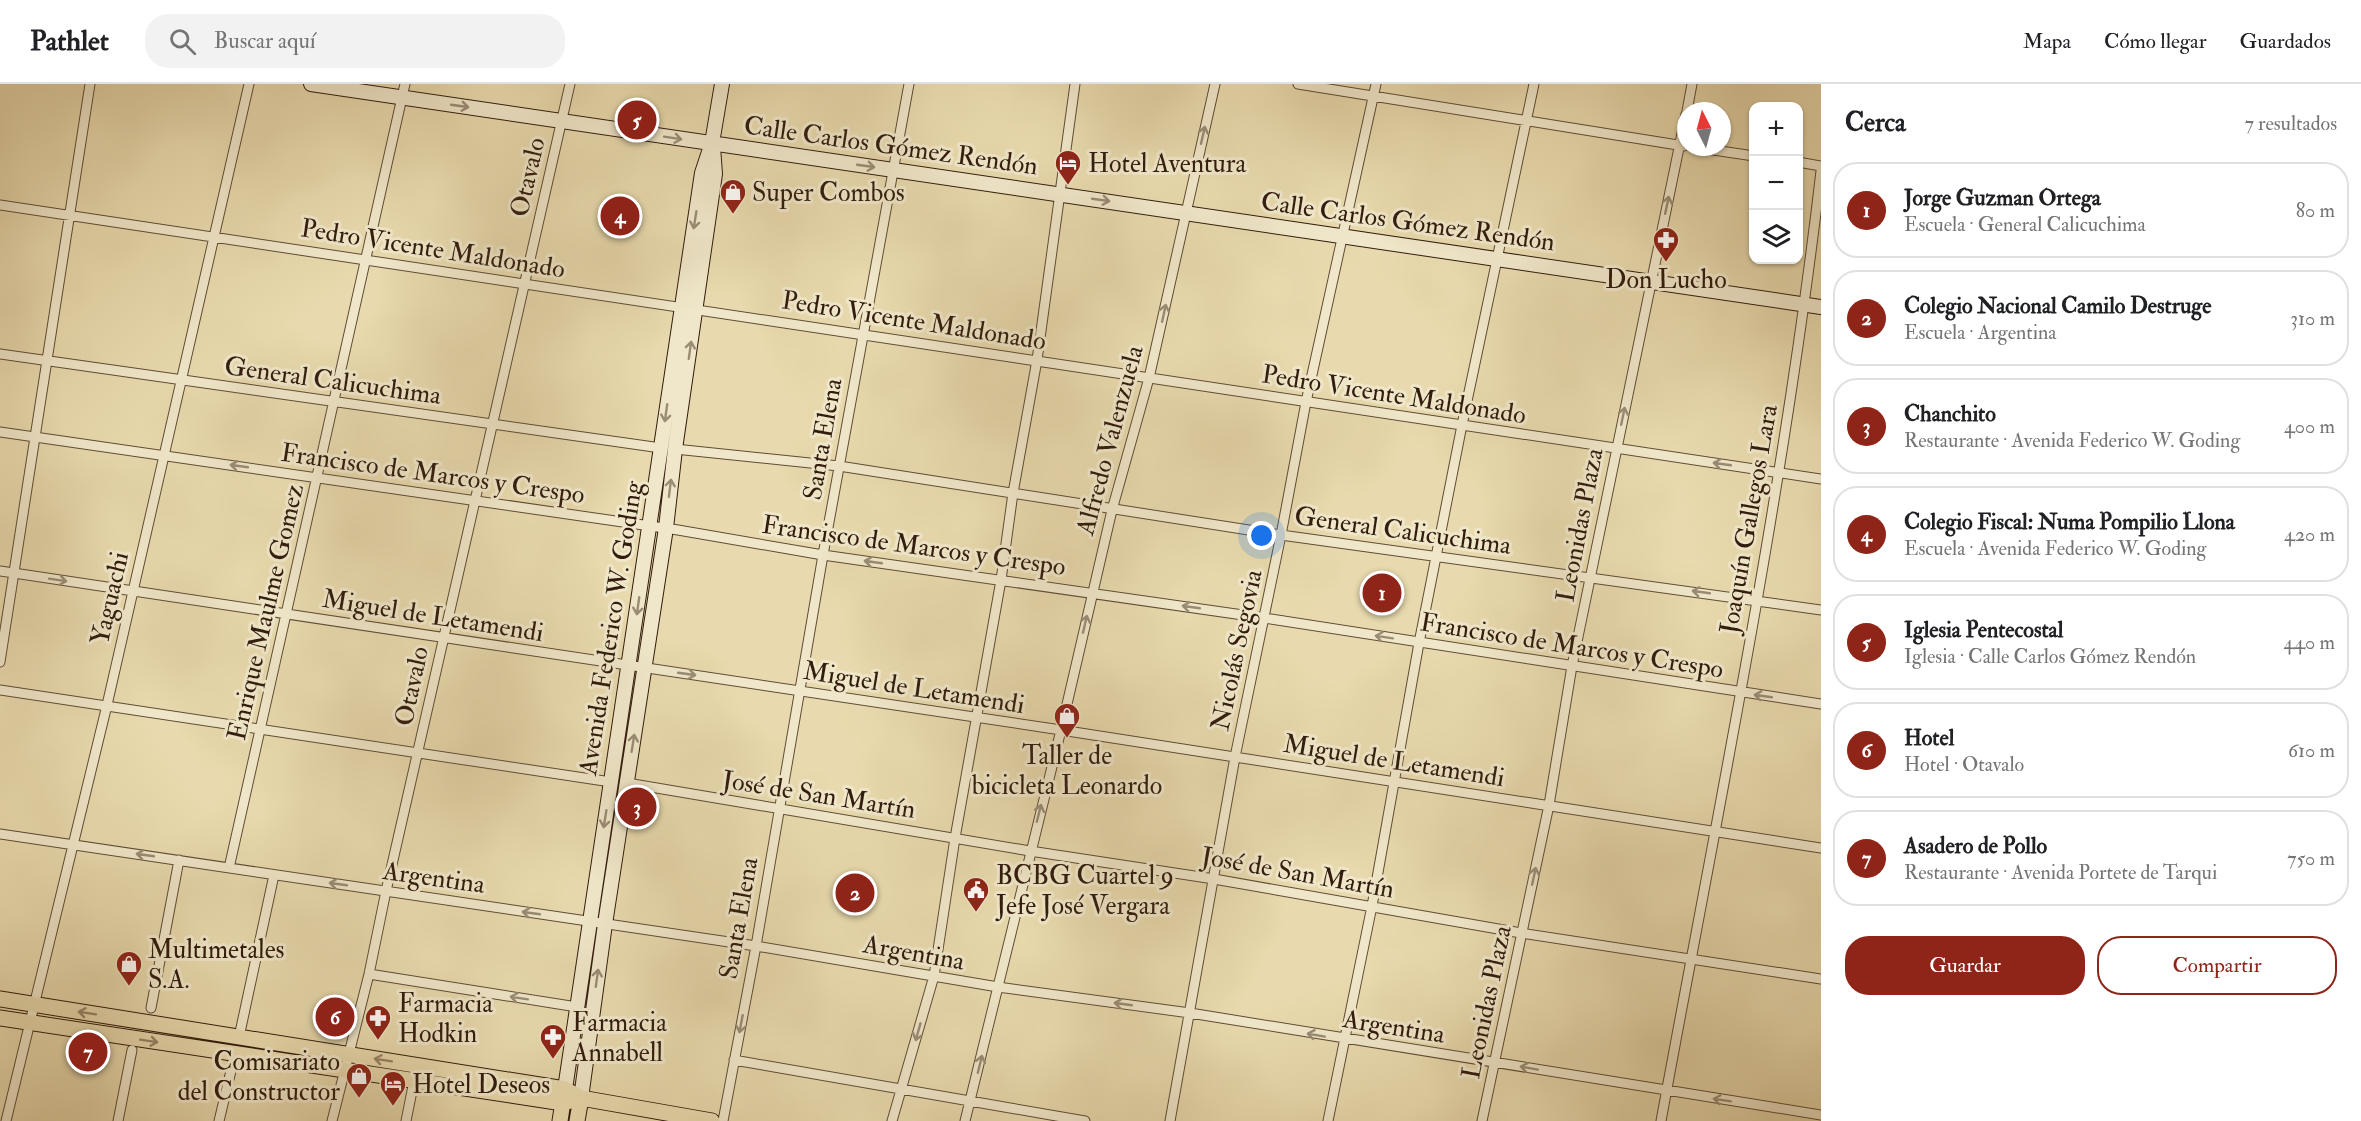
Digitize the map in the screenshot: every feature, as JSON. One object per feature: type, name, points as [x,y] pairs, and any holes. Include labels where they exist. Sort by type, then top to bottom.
[{"type":"main road","points":[[0,999],[349,1055],[564,1096]]},
{"type":"main road","points":[[0,1018],[414,1081],[581,1098],[712,1121]]},
{"type":"main road","name":"Avenida Federico W. Goding","points":[[560,1121],[564,1096]]},
{"type":"main road","name":"Avenida Federico W. Goding","points":[[578,1121],[581,1098]]},
{"type":"street","points":[[0,662],[45,361],[90,84]]},
{"type":"street","name":"Yaguachi","points":[[6,1121],[107,705],[249,84]]},
{"type":"street","name":"Calle Carlos Gómez Rendón","points":[[311,84],[404,91],[562,121],[1821,307]]},
{"type":"street","name":"Otavalo","points":[[332,1121],[369,975],[443,638],[570,84]]},
{"type":"street","name":"Avenida Federico W. Goding","points":[[564,1096],[650,526],[668,448],[689,307],[702,173],[712,143],[722,84]]},
{"type":"street","name":"Santa Elena","points":[[723,1121],[909,84]]},
{"type":"street","points":[[892,1121],[934,976],[955,838],[1002,580],[1013,493],[1037,360],[1075,84]]},
{"type":"street","name":"Alfredo Valenzuela","points":[[965,1121],[1061,730],[1112,510],[1149,378],[1215,84]]},
{"type":"street","points":[[1298,84],[1677,145]]},
{"type":"street","name":"Nicolás Segovia","points":[[1170,1121],[1235,757],[1306,402],[1376,84]]},
{"type":"street","points":[[1328,1121],[1372,906],[1419,643],[1462,425],[1534,84]]},
{"type":"street","name":"Leonidas Plaza","points":[[1688,102],[1692,84]]},
{"type":"street","name":"Enrique Maulme Gomez","points":[[229,868],[404,91]]},
{"type":"street","points":[[1731,153],[1749,155]]},
{"type":"street","name":"Leonidas Plaza","points":[[1482,1121],[1549,805],[1572,666],[1650,281],[1681,156]]},
{"type":"street","points":[[1803,163],[1821,166]]},
{"type":"street","name":"Joaquín Gallegos Lara","points":[[1661,1121],[1779,472],[1806,304],[1821,171]]},
{"type":"street","name":"Pedro Vicente Maldonado","points":[[0,205],[1821,479]]},
{"type":"street","name":"General Calicuchima","points":[[0,354],[668,448],[839,466],[1281,535],[1821,609]]},
{"type":"street","name":"Francisco de Marcos y Crespo","points":[[0,432],[666,528],[823,555],[1264,618],[1821,704]]},
{"type":"street","name":"Avenida Federico W. Goding","points":[[581,1098],[605,924],[666,528],[668,448]]},
{"type":"street","name":"Miguel de Letamendi","points":[[0,572],[976,717],[1821,848]]},
{"type":"street","points":[[0,690],[611,782]]},
{"type":"street","name":"José de San Martín","points":[[627,783],[1030,851],[1214,879],[1521,933],[1821,979]]},
{"type":"street","name":"Argentina","points":[[0,834],[756,946],[998,987],[1190,1013],[1345,1040],[1821,1115]]},
{"type":"street","points":[[151,1008],[179,860]]},
{"type":"street","points":[[239,1037],[274,874]]},
{"type":"street","points":[[369,975],[577,1007]]},
{"type":"street","points":[[118,1121],[132,1050]]},
{"type":"street","points":[[219,1121],[235,1054]]},
{"type":"street","points":[[734,1060],[1085,1121]]},
{"type":"street","points":[[406,1121],[414,1081]]},
{"type":"place","name":"Iglesia Pentecostal","points":[[637,120]]},
{"type":"place","name":"Hotel Aventura","points":[[1068,186]]},
{"type":"place","name":"Super Combos","points":[[733,215]]},
{"type":"place","name":"Colegio Fiscal: Numa Pompilio Llona","points":[[620,216]]},
{"type":"place","name":"Don Lucho","points":[[1666,263]]},
{"type":"place","name":"Jorge Guzman Ortega","points":[[1382,593]]},
{"type":"place","name":"Taller de bicicleta Leonardo","points":[[1067,739]]},
{"type":"place","name":"Chanchito","points":[[637,807]]},
{"type":"place","name":"Colegio Nacional Camilo Destruge","points":[[855,893]]},
{"type":"place","name":"BCBG Cuartel 9 Jefe José Vergara","points":[[976,913]]},
{"type":"place","name":"Multimetales S.A.","points":[[129,987]]},
{"type":"place","name":"Hotel","points":[[335,1017]]},
{"type":"place","name":"Farmacia Hodkin","points":[[378,1041]]},
{"type":"place","name":"Asadero de Pollo","points":[[88,1052]]},
{"type":"place","name":"Farmacia Annabell","points":[[553,1060]]},
{"type":"place","name":"Comisariato del Constructor","points":[[359,1099]]},
{"type":"place","name":"Hotel Deseos","points":[[393,1107]]}]
